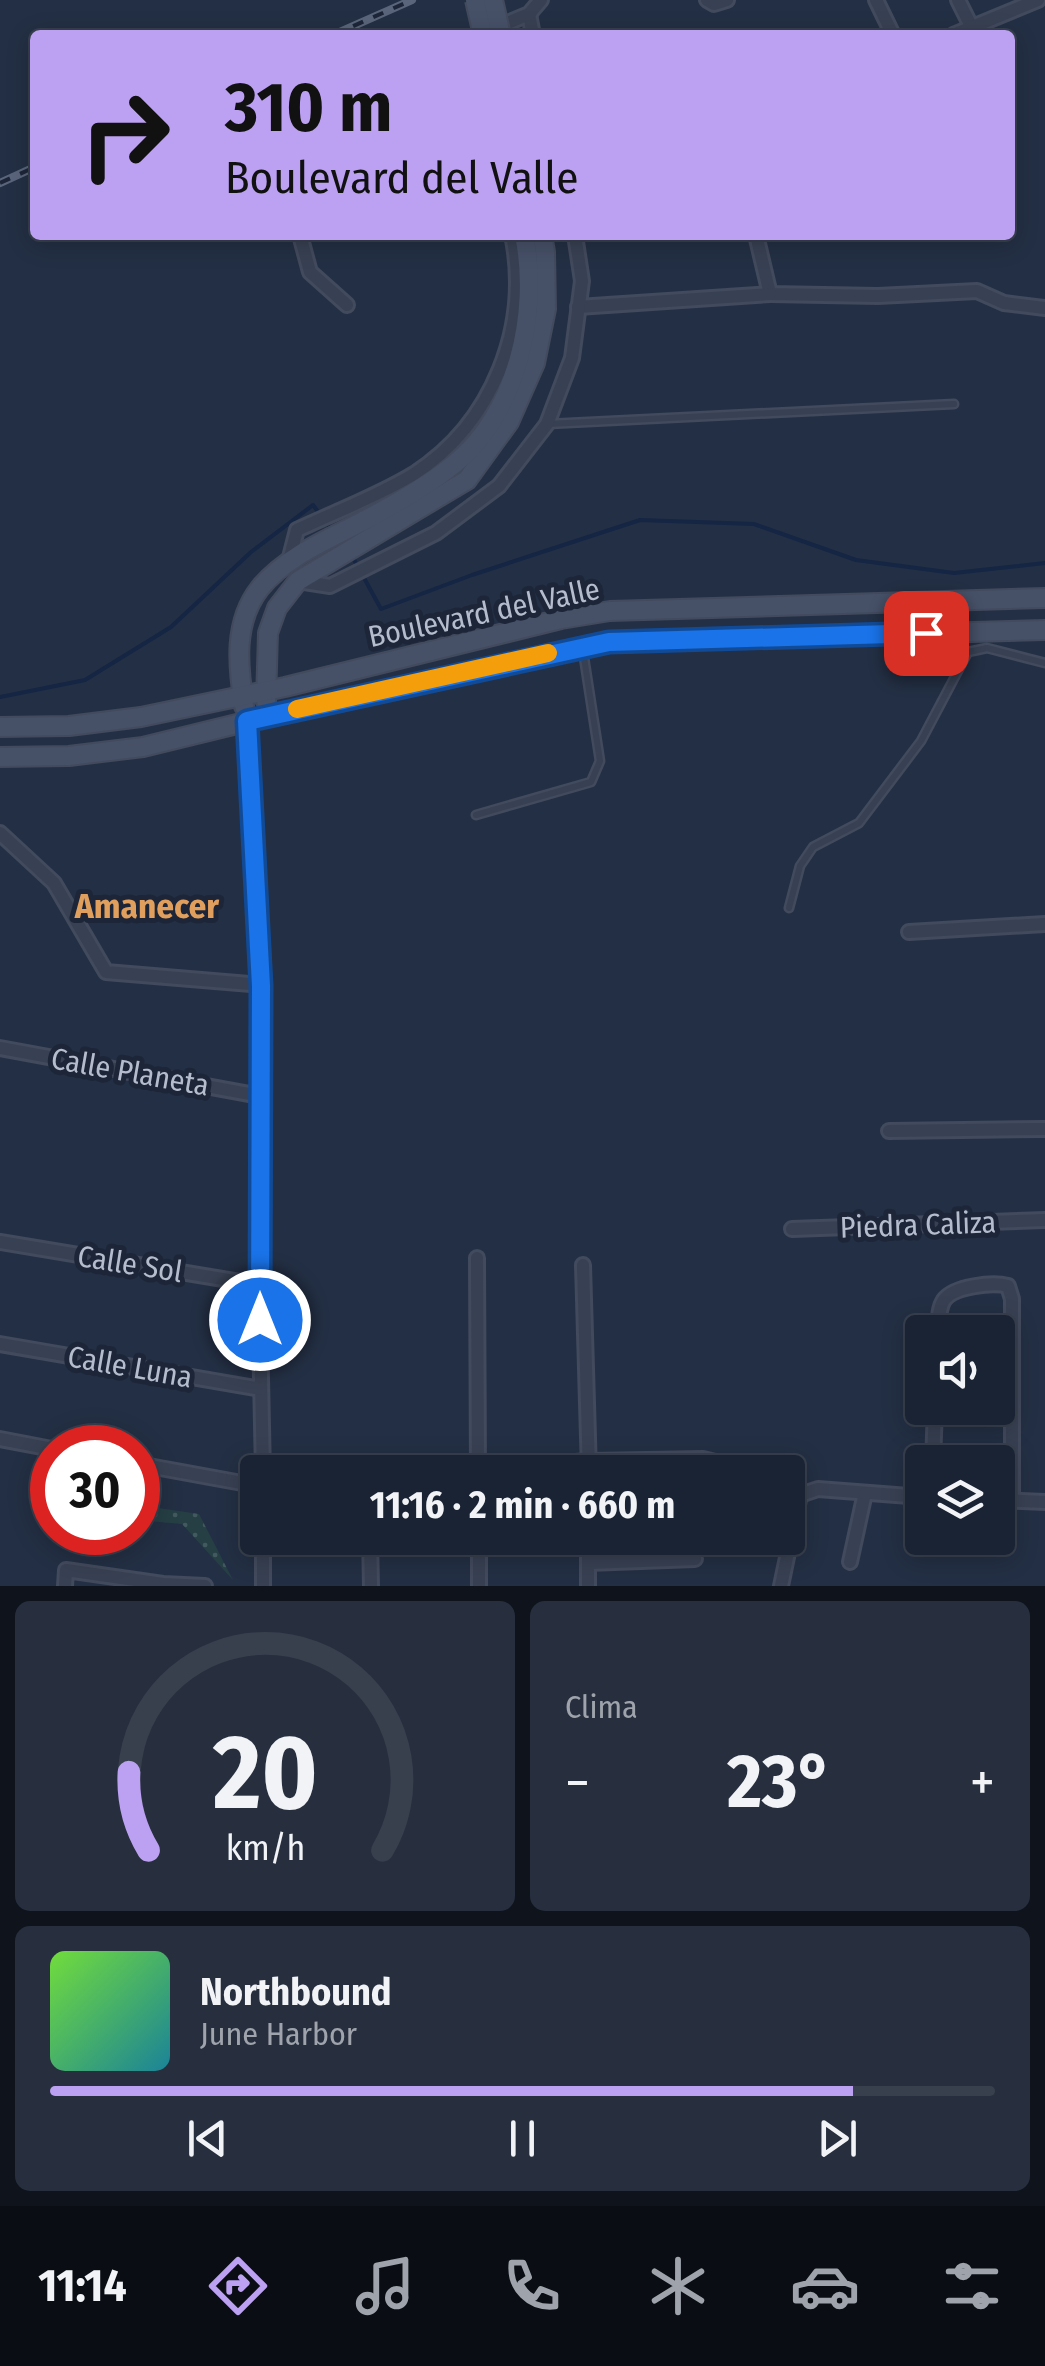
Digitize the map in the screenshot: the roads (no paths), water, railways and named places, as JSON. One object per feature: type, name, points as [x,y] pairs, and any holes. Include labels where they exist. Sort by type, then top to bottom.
[{"type":"street","points":[[475,0],[480,30]]},
{"type":"street","points":[[493,0],[500,30]]},
{"type":"street","points":[[492,30],[529,14],[541,0]]},
{"type":"street","points":[[707,0],[714,4],[727,0]]},
{"type":"street","points":[[876,0],[891,30]]},
{"type":"street","points":[[958,0],[971,26]]},
{"type":"street","points":[[963,30],[1042,2]]},
{"type":"street","points":[[529,14],[533,30]]},
{"type":"street","points":[[301,240],[310,272],[346,305]]},
{"type":"street","points":[[289,562],[297,530],[414,474],[462,435],[492,391],[514,332],[517,259],[513,240]]},
{"type":"street","points":[[263,1455],[261,986],[247,721],[238,670],[242,625],[259,590],[289,562],[398,502],[455,464],[494,418],[519,358],[529,311],[524,240]]},
{"type":"street","points":[[268,716],[268,634],[278,608],[298,581],[468,480],[508,422],[536,363],[546,309],[543,240]]},
{"type":"street","points":[[298,581],[330,586],[436,533],[499,486],[547,424],[572,358],[582,282],[576,240]]},
{"type":"street","points":[[757,240],[770,294]]},
{"type":"street","points":[[578,307],[770,294],[878,296],[977,291],[1004,303],[1045,308]]},
{"type":"street","name":"Boulevard del Valle","points":[[0,727],[69,726],[141,717],[265,691],[561,618],[610,611],[1045,598]]},
{"type":"street","name":"Boulevard del Valle","points":[[0,757],[69,756],[143,747],[609,642],[1045,630]]},
{"type":"street","points":[[0,833],[54,883],[106,972],[261,986]]},
{"type":"street","points":[[909,932],[1045,924]]},
{"type":"street","name":"Calle Planeta","points":[[0,1048],[260,1096]]},
{"type":"street","points":[[889,1131],[1045,1128]]},
{"type":"street","name":"Piedra Caliza","points":[[792,1228],[1045,1220]]},
{"type":"street","name":"Calle Sol","points":[[0,1242],[260,1285]]},
{"type":"street","points":[[477,1258],[478,1455]]},
{"type":"street","points":[[582,1265],[589,1455]]},
{"type":"street","points":[[939,1315],[945,1298],[952,1292],[997,1283],[1008,1286],[1011,1315]]},
{"type":"street","name":"Calle Luna","points":[[0,1344],[261,1389]]},
{"type":"street","points":[[0,1439],[30,1445]]},
{"type":"street","points":[[160,1468],[240,1483]]},
{"type":"street","points":[[805,1490],[905,1496]]},
{"type":"street","points":[[850,1562],[865,1493]]},
{"type":"street","points":[[1015,1500],[1045,1502]]},
{"type":"street","points":[[263,1555],[263,1586]]},
{"type":"street","points":[[370,1555],[370,1586]]},
{"type":"street","points":[[479,1555],[479,1586]]},
{"type":"street","points":[[588,1555],[588,1586]]},
{"type":"street","points":[[781,1586],[785,1555]]},
{"type":"street","points":[[588,1563],[696,1559]]},
{"type":"street","points":[[65,1586],[66,1570],[163,1585],[205,1586]]},
{"type":"lane","points":[[547,424],[954,404]]},
{"type":"lane","points":[[476,815],[591,782],[600,761],[583,647]]},
{"type":"lane","points":[[789,908],[800,866],[812,847],[859,823],[921,741],[968,652],[988,648],[1045,664]]},
{"type":"waterway","points":[[0,697],[85,680],[171,627],[251,552],[313,505],[331,529]]},
{"type":"waterway","points":[[352,556],[381,609],[640,520],[754,524],[856,560],[954,573],[1045,563]]},
{"type":"railway","points":[[344,30],[412,0]]},
{"type":"railway","points":[[0,183],[30,169]]},
{"type":"district","name":"Amanecer","points":[[147,906]]}]
